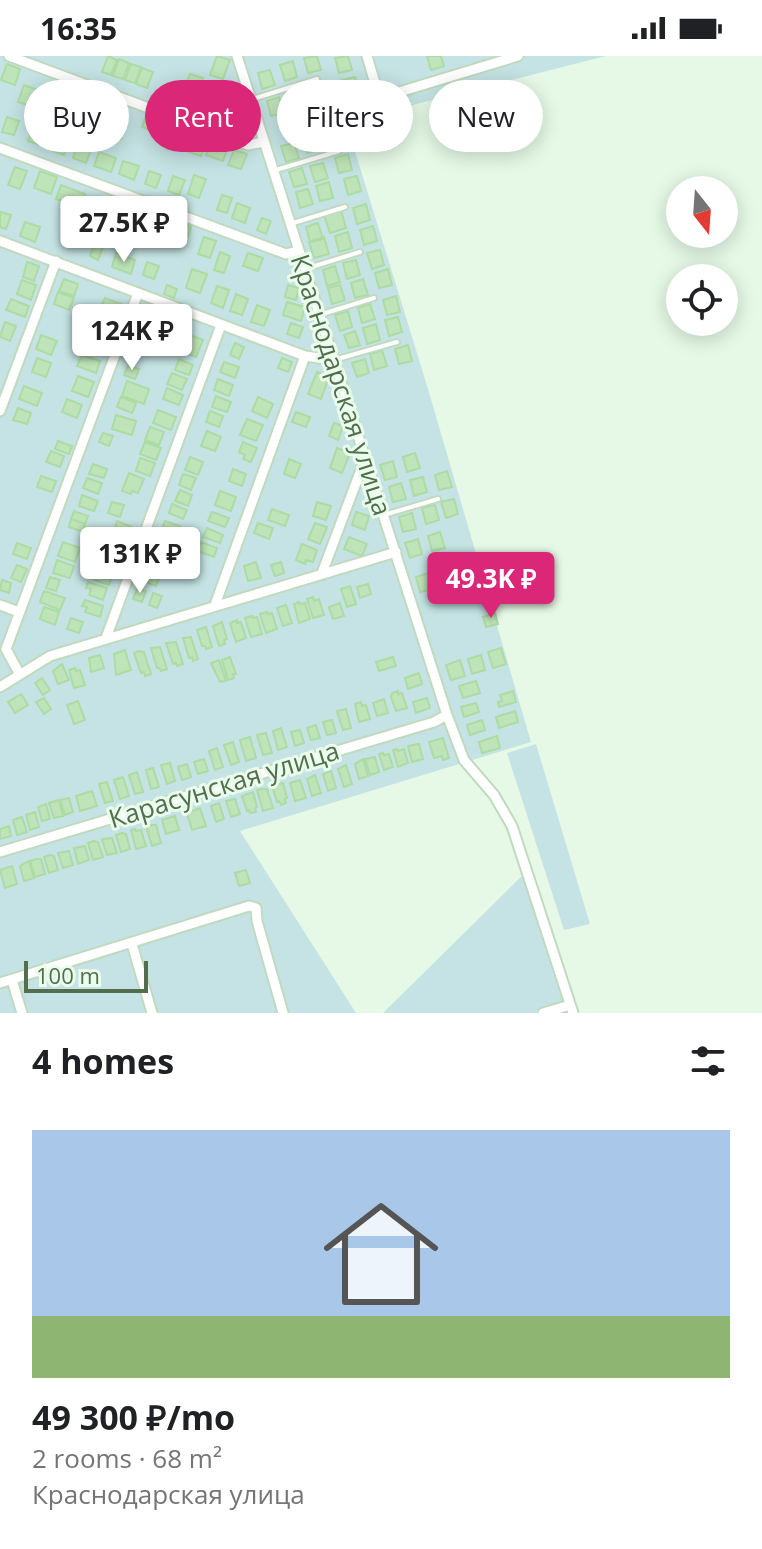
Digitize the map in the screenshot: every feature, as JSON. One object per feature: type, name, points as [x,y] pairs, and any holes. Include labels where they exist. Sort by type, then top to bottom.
[{"type":"street","points":[[9,56],[248,145],[264,142]]},
{"type":"street","name":"Краснодарская улица","points":[[237,56],[244,80]]},
{"type":"street","points":[[367,56],[379,95],[386,96],[518,56]]},
{"type":"street","name":"Краснодарская улица","points":[[261,133],[447,715],[464,760],[494,795],[512,826],[572,1009]]},
{"type":"street","points":[[0,148],[286,254],[297,251]]},
{"type":"street","points":[[0,241],[305,356],[334,360]]},
{"type":"street","points":[[0,411],[56,261]]},
{"type":"street","points":[[19,673],[6,649],[138,293]]},
{"type":"street","points":[[106,638],[221,325]]},
{"type":"street","points":[[215,605],[305,356]]},
{"type":"street","points":[[322,573],[365,459]]},
{"type":"street","points":[[0,687],[50,656],[396,552]]},
{"type":"street","points":[[0,605],[19,612]]},
{"type":"street","name":"Карасунская улица","points":[[0,852],[434,722],[447,715]]},
{"type":"street","points":[[0,983],[249,906],[256,908],[283,1013]]},
{"type":"street","points":[[132,944],[152,1013]]},
{"type":"street","points":[[12,980],[22,1013]]},
{"type":"street","points":[[543,1013],[572,1009]]},
{"type":"lane","points":[[261,97],[317,79]]},
{"type":"lane","points":[[272,171],[336,152]]},
{"type":"lane","points":[[289,224],[345,207]]},
{"type":"lane","points":[[304,270],[360,252]]},
{"type":"lane","points":[[319,315],[374,298]]},
{"type":"lane","points":[[334,360],[397,342]]},
{"type":"lane","points":[[384,515],[438,499]]},
{"type":"shaded area","points":[[0,56],[606,56],[511,80],[429,80],[429,101],[413,105],[413,80],[277,80],[277,152],[355,152],[531,742],[240,831],[356,1013],[0,1013]]},
{"type":"shaded area","points":[[536,744],[590,924],[564,930],[507,753]]},
{"type":"shaded area","points":[[530,868],[576,1013],[383,1013]]},
{"type":"building","points":[[108,56],[117,60],[111,75],[102,72]]},
{"type":"building","points":[[217,56],[230,60],[223,79],[210,75]]},
{"type":"building","points":[[317,56],[321,70],[308,73],[304,58]]},
{"type":"building","points":[[348,56],[352,70],[339,73],[335,58]]},
{"type":"building","points":[[427,56],[441,56],[444,66],[431,70]]},
{"type":"building","points":[[119,59],[129,63],[123,79],[113,76]]},
{"type":"building","points":[[293,61],[297,77],[285,80],[280,65]]},
{"type":"building","points":[[7,64],[20,69],[15,85],[1,80]]},
{"type":"building","points":[[131,64],[141,67],[135,83],[125,80]]},
{"type":"building","points":[[142,68],[153,72],[150,80],[145,80],[145,87],[136,84]]},
{"type":"building","points":[[270,70],[275,85],[262,89],[258,73]]},
{"type":"building","points":[[190,74],[203,78],[202,80],[188,80]]},
{"type":"building","points":[[24,85],[24,104],[18,102]]},
{"type":"building","points":[[277,98],[277,115],[271,116],[267,101]]},
{"type":"building","points":[[7,117],[19,121],[14,135],[2,132]]},
{"type":"building","points":[[75,152],[90,152],[86,163],[73,158]]},
{"type":"building","points":[[99,152],[116,158],[111,172],[94,166]]},
{"type":"building","points":[[207,152],[226,152],[223,161],[206,155]]},
{"type":"building","points":[[233,152],[247,154],[241,169],[228,165]]},
{"type":"building","points":[[283,152],[297,152],[299,158],[286,162]]},
{"type":"building","points":[[348,154],[352,170],[339,173],[335,158]]},
{"type":"building","points":[[123,161],[139,166],[134,180],[119,174]]},
{"type":"building","points":[[323,163],[328,178],[315,182],[310,166]]},
{"type":"building","points":[[15,167],[27,171],[20,189],[8,185]]},
{"type":"building","points":[[302,168],[307,184],[294,187],[289,172]]},
{"type":"building","points":[[40,171],[57,177],[51,194],[34,188]]},
{"type":"building","points":[[149,171],[161,175],[156,188],[145,184]]},
{"type":"building","points":[[194,175],[206,179],[199,198],[188,194]]},
{"type":"building","points":[[173,176],[185,180],[179,195],[168,191]]},
{"type":"building","points":[[357,176],[361,191],[348,195],[344,179]]},
{"type":"building","points":[[329,182],[333,198],[320,201],[316,186]]},
{"type":"building","points":[[61,185],[85,194],[80,207],[56,199]]},
{"type":"building","points":[[308,189],[313,204],[300,208],[296,192]]},
{"type":"building","points":[[222,195],[232,198],[227,213],[217,210]]},
{"type":"building","points":[[109,201],[126,207],[121,221],[104,215]]},
{"type":"building","points":[[237,203],[250,208],[245,223],[232,218]]},
{"type":"building","points":[[366,204],[370,220],[357,224],[353,208]]},
{"type":"building","points":[[81,209],[100,216],[96,225],[78,218]]},
{"type":"building","points":[[341,210],[346,228],[330,233],[324,215]]},
{"type":"building","points":[[0,212],[11,215],[6,229],[0,227]]},
{"type":"building","points":[[131,212],[148,218],[144,229],[127,223]]},
{"type":"building","points":[[155,218],[166,222],[159,240],[148,236]]},
{"type":"building","points":[[262,218],[271,221],[266,234],[257,230]]},
{"type":"building","points":[[25,222],[40,227],[35,242],[20,236]]},
{"type":"building","points":[[180,223],[191,227],[185,245],[174,241]]},
{"type":"building","points":[[318,223],[323,239],[310,242],[306,227]]},
{"type":"building","points":[[373,226],[377,241],[364,245],[360,230]]},
{"type":"building","points":[[348,232],[352,248],[339,252],[335,236]]},
{"type":"building","points":[[204,237],[216,241],[210,258],[198,254]]},
{"type":"building","points":[[324,237],[329,254],[314,258],[309,242]]},
{"type":"building","points":[[96,239],[105,242],[98,260],[90,256]]},
{"type":"building","points":[[380,250],[384,265],[372,269],[367,253]]},
{"type":"building","points":[[220,252],[230,256],[224,273],[214,270]]},
{"type":"building","points":[[116,253],[135,260],[131,274],[112,267]]},
{"type":"building","points":[[248,253],[263,258],[258,271],[243,266]]},
{"type":"building","points":[[356,260],[360,275],[347,279],[343,263]]},
{"type":"building","points":[[27,262],[39,266],[34,281],[23,277]]},
{"type":"building","points":[[147,262],[159,266],[154,279],[143,275]]},
{"type":"building","points":[[335,266],[340,282],[327,286],[323,270]]},
{"type":"building","points":[[192,269],[207,274],[200,293],[186,288]]},
{"type":"building","points":[[388,269],[392,285],[379,288],[375,273]]},
{"type":"building","points":[[64,279],[78,284],[74,296],[59,291]]},
{"type":"building","points":[[363,279],[368,295],[355,298],[351,283]]},
{"type":"building","points":[[22,280],[36,285],[31,300],[17,294]]},
{"type":"building","points":[[167,285],[177,289],[174,298],[164,294]]},
{"type":"building","points":[[288,285],[299,288],[296,300],[285,297]]},
{"type":"building","points":[[340,285],[345,300],[332,304],[328,288]]},
{"type":"building","points":[[217,286],[229,290],[223,308],[211,303]]},
{"type":"building","points":[[58,292],[74,298],[69,310],[54,304]]},
{"type":"building","points":[[236,294],[248,299],[242,315],[230,311]]},
{"type":"building","points":[[396,296],[400,312],[387,315],[383,300]]},
{"type":"building","points":[[105,298],[121,304],[118,314],[101,307]]},
{"type":"building","points":[[11,299],[29,306],[25,317],[6,310]]},
{"type":"building","points":[[287,302],[305,307],[301,321],[283,315]]},
{"type":"building","points":[[370,304],[375,319],[362,323],[358,308]]},
{"type":"building","points":[[257,305],[270,310],[264,326],[251,322]]},
{"type":"building","points":[[153,307],[163,311],[159,322],[149,318]]},
{"type":"building","points":[[348,311],[352,327],[340,331],[335,315]]},
{"type":"building","points":[[398,317],[402,332],[389,336],[385,320]]},
{"type":"building","points":[[171,318],[182,322],[176,336],[165,332]]},
{"type":"building","points":[[5,322],[16,326],[10,341],[0,337]]},
{"type":"building","points":[[291,323],[303,327],[299,338],[287,334]]},
{"type":"building","points":[[139,324],[152,329],[148,337],[136,332]]},
{"type":"building","points":[[376,324],[380,340],[367,344],[363,328]]},
{"type":"building","points":[[355,331],[360,345],[349,348],[344,335]]},
{"type":"building","points":[[96,333],[108,338],[105,347],[92,343]]},
{"type":"building","points":[[41,335],[57,341],[51,355],[36,349]]},
{"type":"building","points":[[190,335],[203,340],[196,357],[184,352]]},
{"type":"building","points":[[235,343],[244,347],[239,359],[230,355]]},
{"type":"building","points":[[408,345],[412,361],[399,364],[395,349]]},
{"type":"building","points":[[382,350],[387,366],[374,370],[370,354]]},
{"type":"building","points":[[82,355],[100,361],[96,373],[77,366]]},
{"type":"building","points":[[37,358],[51,363],[46,377],[32,372]]},
{"type":"building","points":[[282,358],[292,362],[288,372],[278,368]]},
{"type":"building","points":[[179,359],[193,365],[189,375],[175,370]]},
{"type":"building","points":[[365,359],[369,373],[357,377],[352,363]]},
{"type":"building","points":[[224,362],[239,367],[235,378],[220,372]]},
{"type":"building","points":[[128,366],[139,369],[135,379],[124,375]]},
{"type":"building","points":[[317,372],[329,377],[321,399],[308,394]]},
{"type":"building","points":[[172,373],[187,379],[182,390],[167,384]]},
{"type":"building","points":[[78,376],[94,382],[88,397],[72,391]]},
{"type":"building","points":[[218,379],[233,385],[229,396],[214,390]]},
{"type":"building","points":[[127,381],[149,389],[144,404],[122,396]]},
{"type":"building","points":[[24,386],[42,393],[37,406],[19,399]]},
{"type":"building","points":[[167,388],[183,395],[179,405],[163,399]]},
{"type":"building","points":[[216,396],[231,402],[227,412],[212,407]]},
{"type":"building","points":[[121,397],[136,403],[132,413],[117,407]]},
{"type":"building","points":[[258,397],[273,404],[267,418],[252,411]]},
{"type":"building","points":[[67,399],[82,405],[77,418],[62,412]]},
{"type":"building","points":[[18,408],[31,413],[27,424],[13,420]]},
{"type":"building","points":[[158,410],[176,417],[171,430],[153,423]]},
{"type":"building","points":[[210,411],[223,416],[219,427],[206,422]]},
{"type":"building","points":[[296,412],[310,417],[306,427],[292,422]]},
{"type":"building","points":[[116,415],[136,421],[132,435],[112,429]]},
{"type":"building","points":[[247,419],[263,425],[256,441],[240,435]]},
{"type":"building","points":[[334,423],[343,426],[338,440],[329,436]]},
{"type":"building","points":[[150,427],[164,432],[159,445],[145,440]]},
{"type":"building","points":[[207,431],[221,437],[215,451],[201,446]]},
{"type":"building","points":[[103,433],[113,436],[109,446],[99,442]]},
{"type":"building","points":[[58,441],[72,446],[69,454],[55,449]]},
{"type":"building","points":[[145,442],[161,448],[156,460],[140,454]]},
{"type":"building","points":[[243,442],[257,448],[251,462],[243,459],[245,455],[239,452]]},
{"type":"building","points":[[337,448],[350,453],[342,473],[330,468]]},
{"type":"building","points":[[51,451],[64,456],[60,467],[46,462]]},
{"type":"building","points":[[415,453],[420,468],[407,472],[403,457]]},
{"type":"building","points":[[190,457],[203,462],[198,475],[185,470]]},
{"type":"building","points":[[140,458],[155,463],[150,476],[136,471]]},
{"type":"building","points":[[289,459],[301,464],[295,478],[284,474]]},
{"type":"building","points":[[393,461],[397,477],[385,480],[380,465]]},
{"type":"building","points":[[93,464],[107,469],[104,478],[89,474]]},
{"type":"building","points":[[233,469],[246,474],[242,486],[229,481]]},
{"type":"building","points":[[447,471],[452,487],[439,490],[435,475]]},
{"type":"building","points":[[129,473],[144,479],[138,493],[122,491]]},
{"type":"building","points":[[183,474],[196,478],[191,490],[179,485]]},
{"type":"building","points":[[41,476],[56,481],[52,492],[37,487]]},
{"type":"building","points":[[423,477],[427,492],[414,496],[410,480]]},
{"type":"building","points":[[87,478],[102,483],[98,494],[83,488]]},
{"type":"building","points":[[401,483],[406,499],[393,502],[389,487]]},
{"type":"building","points":[[180,490],[192,495],[188,506],[175,501]]},
{"type":"building","points":[[220,491],[236,497],[231,511],[215,505]]},
{"type":"building","points":[[82,495],[98,501],[94,511],[79,506]]},
{"type":"building","points":[[454,499],[458,514],[446,518],[441,502]]},
{"type":"building","points":[[112,502],[124,505],[120,517],[108,513]]},
{"type":"building","points":[[317,502],[331,506],[326,520],[313,516]]},
{"type":"building","points":[[172,504],[187,510],[183,519],[169,513]]},
{"type":"building","points":[[435,505],[439,520],[426,524],[422,508]]},
{"type":"building","points":[[272,509],[289,515],[285,526],[268,520]]},
{"type":"building","points":[[74,511],[88,516],[85,524],[71,519]]},
{"type":"building","points":[[212,512],[229,518],[225,527],[208,521]]},
{"type":"building","points":[[356,512],[369,516],[365,530],[352,525]]},
{"type":"building","points":[[412,513],[416,529],[403,532],[399,517]]},
{"type":"building","points":[[71,519],[85,524],[83,532],[69,527]]},
{"type":"building","points":[[117,521],[132,527],[127,539],[113,534]]},
{"type":"building","points":[[165,521],[180,526],[176,537],[161,532]]},
{"type":"building","points":[[258,523],[273,528],[269,539],[254,533]]},
{"type":"building","points":[[315,523],[327,527],[320,544],[308,539]]},
{"type":"building","points":[[207,528],[223,535],[220,543],[203,537]]},
{"type":"building","points":[[440,532],[445,548],[432,551],[428,536]]},
{"type":"building","points":[[349,537],[367,544],[362,556],[344,549]]},
{"type":"building","points":[[110,538],[125,543],[121,555],[106,550]]},
{"type":"building","points":[[418,539],[422,554],[410,558],[405,543]]},
{"type":"building","points":[[63,542],[80,548],[75,562],[58,556]]},
{"type":"building","points":[[201,542],[217,548],[214,557],[197,551]]},
{"type":"building","points":[[17,543],[31,548],[27,559],[13,554]]},
{"type":"building","points":[[302,544],[317,550],[313,562],[306,560],[305,564],[296,560]]},
{"type":"building","points":[[157,545],[175,552],[171,563],[152,556]]},
{"type":"building","points":[[104,550],[120,556],[115,568],[99,562]]},
{"type":"building","points":[[57,560],[74,566],[70,578],[53,573]]},
{"type":"building","points":[[256,562],[261,578],[248,581],[244,566]]},
{"type":"building","points":[[281,562],[284,573],[275,576],[271,565]]},
{"type":"building","points":[[17,565],[27,569],[21,582],[11,578]]},
{"type":"building","points":[[96,566],[113,573],[109,585],[94,580]]},
{"type":"building","points":[[146,570],[160,575],[156,586],[142,581]]},
{"type":"building","points":[[429,573],[433,589],[420,592],[416,577]]},
{"type":"building","points":[[50,577],[60,580],[56,591],[46,588]]},
{"type":"building","points":[[2,580],[11,583],[9,593],[0,590]]},
{"type":"building","points":[[88,582],[107,588],[103,600],[89,595],[91,589],[86,588]]},
{"type":"building","points":[[368,584],[371,594],[360,598],[357,587]]},
{"type":"building","points":[[350,586],[356,604],[347,607],[341,589]]},
{"type":"building","points":[[137,589],[146,591],[142,602],[133,599]]},
{"type":"building","points":[[44,591],[65,598],[60,610],[40,602]]},
{"type":"building","points":[[153,593],[162,596],[157,608],[149,605]]},
{"type":"building","points":[[313,597],[314,601],[319,599],[324,615],[313,618],[307,599]]},
{"type":"building","points":[[85,600],[103,606],[100,617],[85,612],[87,607],[82,606]]},
{"type":"building","points":[[305,603],[310,619],[299,623],[294,604]]},
{"type":"building","points":[[340,603],[344,616],[333,619],[329,607]]},
{"type":"building","points":[[286,605],[292,623],[283,626],[277,608]]},
{"type":"building","points":[[44,607],[59,612],[55,625],[40,619]]},
{"type":"building","points":[[272,613],[277,629],[266,633],[260,614]]},
{"type":"building","points":[[495,613],[498,624],[486,627],[483,617]]},
{"type":"building","points":[[257,617],[262,634],[251,637],[245,618]]},
{"type":"building","points":[[71,618],[83,622],[79,633],[67,629]]},
{"type":"building","points":[[237,620],[237,623],[241,622],[246,638],[236,642],[230,623]]},
{"type":"building","points":[[222,622],[227,639],[224,640],[225,644],[219,646],[213,626]]},
{"type":"building","points":[[206,627],[212,647],[206,649],[197,630]]},
{"type":"building","points":[[191,637],[198,659],[193,661],[192,657],[189,658],[183,638]]},
{"type":"building","points":[[176,642],[183,664],[177,666],[173,664],[166,643]]},
{"type":"building","points":[[160,647],[167,669],[161,671],[157,668],[151,648]]},
{"type":"building","points":[[501,648],[506,664],[493,668],[488,652]]},
{"type":"building","points":[[125,650],[131,670],[116,675],[114,654]]},
{"type":"building","points":[[144,652],[151,674],[145,676],[144,672],[141,673],[134,653]]},
{"type":"building","points":[[100,655],[104,668],[91,672],[89,658]]},
{"type":"building","points":[[481,655],[485,670],[472,674],[468,659]]},
{"type":"building","points":[[230,657],[236,674],[228,680],[222,660]]},
{"type":"building","points":[[393,657],[396,666],[379,671],[376,662]]},
{"type":"building","points":[[219,660],[226,681],[220,682],[211,663]]},
{"type":"building","points":[[460,660],[465,676],[451,680],[446,665]]},
{"type":"building","points":[[62,664],[69,680],[58,684],[53,671]]},
{"type":"building","points":[[75,668],[76,671],[80,670],[85,685],[74,688],[69,670]]},
{"type":"building","points":[[419,673],[422,684],[408,689],[405,678]]},
{"type":"building","points":[[42,678],[50,690],[43,695],[35,683]]},
{"type":"building","points":[[476,681],[480,693],[463,698],[459,686]]},
{"type":"building","points":[[398,691],[398,694],[402,693],[407,708],[396,711],[391,697]]},
{"type":"building","points":[[513,691],[516,702],[499,707],[498,702],[502,701],[500,695]]},
{"type":"building","points":[[21,694],[28,705],[15,713],[8,702]]},
{"type":"building","points":[[44,698],[51,709],[44,714],[36,702]]},
{"type":"building","points":[[427,698],[430,708],[416,713],[413,702]]},
{"type":"building","points":[[384,699],[388,713],[377,716],[373,703]]},
{"type":"building","points":[[78,701],[85,720],[74,724],[67,705]]},
{"type":"building","points":[[361,702],[362,706],[366,705],[370,719],[359,722],[355,704]]},
{"type":"building","points":[[476,703],[479,712],[464,717],[461,707]]},
{"type":"building","points":[[346,709],[351,728],[343,730],[337,711]]},
{"type":"building","points":[[515,711],[518,722],[499,728],[496,717]]},
{"type":"building","points":[[332,720],[336,733],[327,735],[323,722]]},
{"type":"building","points":[[482,720],[485,730],[470,735],[467,725]]},
{"type":"building","points":[[316,725],[320,738],[311,740],[307,728]]},
{"type":"building","points":[[281,728],[287,747],[278,750],[273,731]]},
{"type":"building","points":[[300,730],[304,743],[295,746],[291,732]]},
{"type":"building","points":[[266,733],[272,753],[263,755],[257,735]]},
{"type":"building","points":[[497,736],[500,748],[482,753],[479,742]]},
{"type":"building","points":[[250,737],[256,758],[246,761],[240,740]]},
{"type":"building","points":[[443,738],[449,758],[443,760],[442,756],[434,758],[429,742]]},
{"type":"building","points":[[233,742],[239,762],[231,765],[224,745]]},
{"type":"building","points":[[419,744],[423,759],[412,762],[408,746]]},
{"type":"building","points":[[217,748],[223,767],[215,770],[209,751]]},
{"type":"building","points":[[404,749],[408,763],[398,767],[393,750]]},
{"type":"building","points":[[379,754],[389,754],[393,767],[384,770]]},
{"type":"building","points":[[375,757],[379,772],[370,775],[365,759]]},
{"type":"building","points":[[204,759],[208,771],[198,774],[194,762]]},
{"type":"building","points":[[363,759],[368,776],[359,779],[355,764]]},
{"type":"building","points":[[170,763],[175,781],[167,784],[161,765]]},
{"type":"building","points":[[187,764],[191,777],[182,780],[178,767]]},
{"type":"building","points":[[346,765],[352,784],[344,787],[338,769]]},
{"type":"building","points":[[153,768],[159,787],[151,789],[146,770]]},
{"type":"building","points":[[331,771],[336,788],[328,791],[323,774]]},
{"type":"building","points":[[137,772],[143,792],[135,794],[129,775]]},
{"type":"building","points":[[315,775],[321,793],[312,796],[307,779]]},
{"type":"building","points":[[123,777],[129,796],[120,799],[114,780]]},
{"type":"building","points":[[300,780],[306,798],[295,801],[290,783]]},
{"type":"building","points":[[107,782],[113,801],[105,803],[99,784]]},
{"type":"building","points":[[283,783],[287,798],[286,803],[281,805],[272,786]]},
{"type":"building","points":[[267,789],[273,808],[263,811],[257,790]]},
{"type":"building","points":[[92,791],[97,806],[80,811],[76,796]]},
{"type":"building","points":[[253,792],[257,807],[256,812],[250,813],[242,796]]},
{"type":"building","points":[[69,798],[73,812],[65,815],[60,800]]},
{"type":"building","points":[[235,799],[240,814],[231,817],[226,801]]},
{"type":"building","points":[[59,800],[63,816],[54,818],[49,803]]},
{"type":"building","points":[[219,803],[224,819],[216,822],[211,806]]},
{"type":"building","points":[[46,804],[50,819],[42,821],[38,807]]},
{"type":"building","points":[[200,808],[206,826],[192,830],[187,813]]},
{"type":"building","points":[[35,812],[39,827],[30,830],[26,815]]},
{"type":"building","points":[[175,816],[179,830],[166,834],[162,820]]},
{"type":"building","points":[[22,817],[27,832],[17,835],[13,820]]},
{"type":"building","points":[[156,825],[161,843],[152,846],[146,826]]},
{"type":"building","points":[[9,826],[11,836],[0,839],[0,829]]},
{"type":"building","points":[[131,830],[141,830],[146,846],[136,849]]},
{"type":"building","points":[[126,834],[130,849],[121,852],[116,835]]},
{"type":"building","points":[[112,838],[117,853],[107,855],[102,839]]},
{"type":"building","points":[[98,842],[103,857],[93,860],[88,843]]},
{"type":"building","points":[[85,846],[89,860],[78,864],[74,848]]},
{"type":"building","points":[[69,851],[73,865],[63,868],[58,853]]},
{"type":"building","points":[[54,856],[58,870],[49,873],[44,857]]},
{"type":"building","points":[[41,859],[45,874],[35,877],[30,861]]},
{"type":"building","points":[[29,861],[34,878],[24,881],[20,866]]},
{"type":"building","points":[[12,866],[17,884],[5,888],[0,870]]},
{"type":"building","points":[[246,870],[250,883],[239,886],[235,873]]}]
